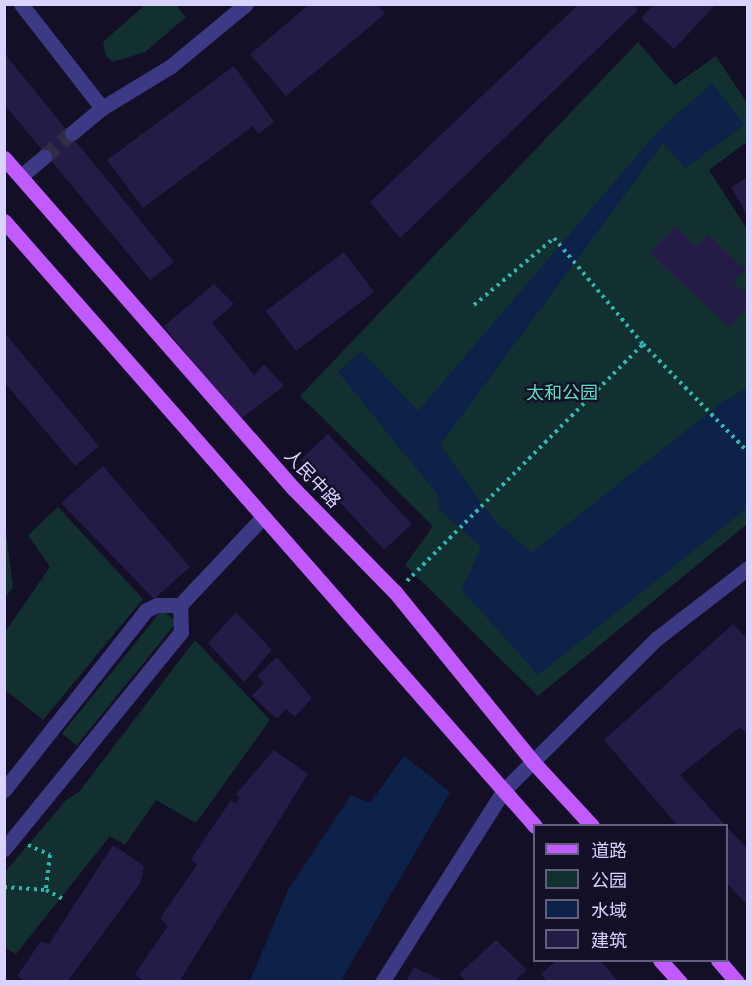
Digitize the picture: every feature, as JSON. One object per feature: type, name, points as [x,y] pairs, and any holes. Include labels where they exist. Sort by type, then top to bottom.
[{"type":"main road","name":"人民中路","points":[[4,158],[294,489],[395,592],[533,762],[591,824]]},
{"type":"main road","points":[[4,221],[534,824]]},
{"type":"main road","points":[[662,962],[680,981]]},
{"type":"main road","points":[[720,962],[737,981]]},
{"type":"street","points":[[21,4],[102,108]]},
{"type":"street","points":[[72,133],[102,108],[171,66],[246,4]]},
{"type":"street","points":[[21,176],[44,158]]},
{"type":"street","points":[[9,844],[181,632],[180,605],[263,517]]},
{"type":"street","points":[[382,981],[503,791],[656,639],[747,568]]},
{"type":"street","points":[[4,790],[146,610],[157,605],[180,605]]},
{"type":"path","points":[[474,305],[554,238],[583,269],[643,344],[699,399],[747,452]]},
{"type":"path","points":[[449,539],[643,344]]},
{"type":"path","points":[[9,844],[50,855],[46,890]]},
{"type":"path","points":[[4,887],[46,890],[65,900]]},
{"type":"green space","points":[[146,4],[176,5],[186,17],[145,52],[113,62],[106,56],[103,42]]},
{"type":"green space","name":"太和公园","points":[[638,42],[675,85],[716,56],[747,103],[747,142],[709,170],[747,229],[747,524],[538,696],[405,565],[433,526],[300,396]]},
{"type":"green space","points":[[58,507],[143,599],[43,720],[5,690],[5,632],[50,567],[28,535]]},
{"type":"green space","points":[[5,526],[13,587],[4,598]]},
{"type":"green space","points":[[162,610],[177,622],[77,746],[62,734]]},
{"type":"green space","points":[[195,640],[270,720],[196,823],[156,800],[125,845],[110,836],[16,954],[5,948],[5,872],[66,800],[79,792]]},
{"type":"water","points":[[712,83],[744,125],[685,168],[663,143],[440,445],[494,520],[531,553],[721,403],[747,388],[747,508],[538,675],[462,590],[481,547],[439,509],[438,495],[338,372],[361,351],[418,411],[659,130]]},
{"type":"water","points":[[404,756],[450,792],[341,981],[250,981],[288,890],[351,795],[370,803]]},
{"type":"building","points":[[310,4],[377,4],[385,14],[286,96],[250,54]]},
{"type":"building","points":[[579,4],[633,4],[638,10],[400,238],[370,202]]},
{"type":"building","points":[[654,4],[716,4],[674,49],[641,18]]},
{"type":"building","points":[[4,53],[174,262],[150,280],[4,104]]},
{"type":"building","points":[[234,66],[274,122],[258,134],[253,126],[143,208],[107,160]]},
{"type":"building","points":[[748,177],[748,212],[746,213],[731,187]]},
{"type":"building","points":[[675,226],[696,246],[708,234],[745,270],[733,282],[748,295],[748,306],[729,327],[650,253]]},
{"type":"building","points":[[344,252],[374,292],[296,351],[266,311]]},
{"type":"building","points":[[214,284],[234,304],[212,323],[254,375],[264,364],[284,386],[239,420],[164,326]]},
{"type":"building","points":[[4,332],[99,446],[75,466],[4,382]]},
{"type":"building","points":[[328,434],[412,524],[384,550],[300,460]]},
{"type":"building","points":[[103,466],[190,567],[154,599],[61,503]]},
{"type":"building","points":[[236,612],[272,650],[244,682],[208,643]]},
{"type":"building","points":[[733,624],[748,640],[748,736],[740,727],[680,775],[724,824],[676,824],[604,740]]},
{"type":"building","points":[[277,657],[312,698],[295,717],[286,709],[277,719],[252,696],[264,683],[257,676]]},
{"type":"building","points":[[274,750],[308,774],[179,982],[144,982],[135,974],[168,926],[160,918],[197,865],[191,859],[231,800],[235,804],[240,798],[236,794]]},
{"type":"building","points":[[728,828],[748,849],[748,906],[728,884]]},
{"type":"building","points":[[113,845],[144,866],[141,882],[67,982],[26,982],[17,976],[41,941],[49,944]]},
{"type":"building","points":[[496,940],[527,970],[513,982],[467,982],[459,974]]},
{"type":"building","points":[[555,962],[602,962],[619,982],[548,982],[541,974]]},
{"type":"building","points":[[414,967],[445,982],[406,982]]},
{"type":"tunnel","points":[[44,157],[72,133]]}]
